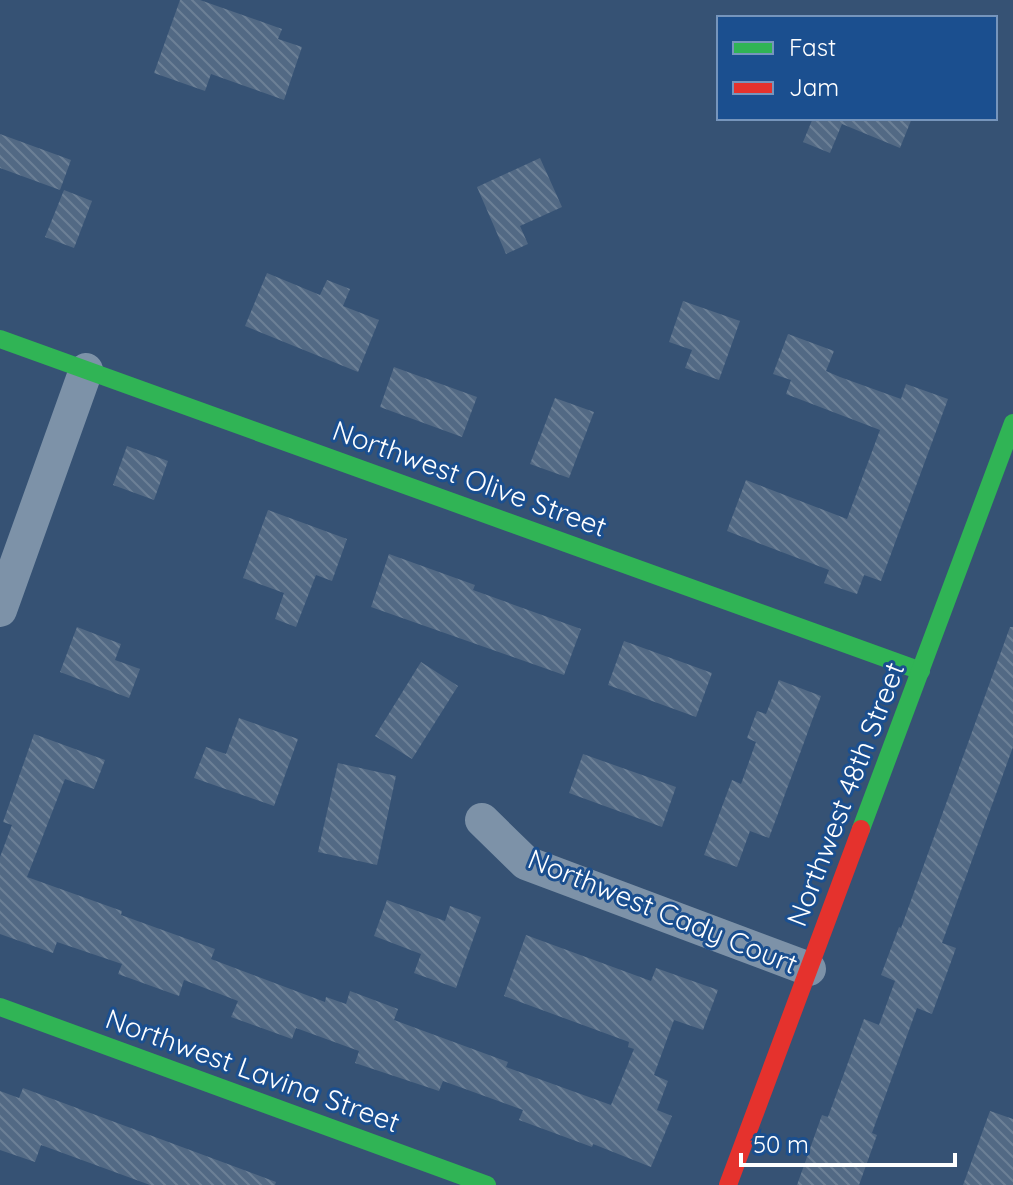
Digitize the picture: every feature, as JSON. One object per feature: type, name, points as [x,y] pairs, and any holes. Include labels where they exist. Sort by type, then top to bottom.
[{"type":"street","name":"Northwest Olive Street","points":[[0,339],[921,671]]},
{"type":"street","points":[[0,610],[86,370]]},
{"type":"street","name":"Northwest 48th Street","points":[[728,1185],[1013,423]]},
{"type":"street","name":"Northwest Cady Court","points":[[482,820],[526,863],[809,969]]},
{"type":"street","name":"Northwest Lavina Street","points":[[0,1007],[487,1185]]},
{"type":"building","points":[[180,0],[200,0],[282,29],[278,39],[302,47],[284,100],[211,74],[205,91],[154,73]]},
{"type":"building","points":[[812,120],[911,120],[900,148],[842,124],[830,153],[803,142]]},
{"type":"building","points":[[0,134],[71,160],[60,190],[0,168]]},
{"type":"building","points":[[540,158],[562,207],[520,226],[528,244],[506,254],[477,187]]},
{"type":"building","points":[[64,190],[92,201],[74,248],[45,237]]},
{"type":"building","points":[[267,273],[320,295],[327,280],[350,289],[343,306],[379,320],[358,372],[245,326]]},
{"type":"building","points":[[683,301],[740,321],[719,380],[685,368],[692,350],[669,342]]},
{"type":"building","points":[[788,334],[834,351],[826,371],[840,377],[901,399],[906,384],[948,399],[881,581],[864,575],[857,594],[824,583],[829,570],[727,531],[746,480],[847,519],[880,430],[786,394],[791,380],[773,374]]},
{"type":"building","points":[[394,367],[477,397],[462,437],[380,407]]},
{"type":"building","points":[[555,398],[594,412],[569,478],[530,464]]},
{"type":"building","points":[[127,446],[168,461],[154,500],[113,485]]},
{"type":"building","points":[[268,510],[347,539],[332,581],[316,575],[296,627],[275,619],[284,593],[243,578]]},
{"type":"building","points":[[389,554],[475,585],[473,590],[581,629],[564,675],[371,607]]},
{"type":"building","points":[[77,627],[121,644],[115,660],[140,669],[129,698],[60,672]]},
{"type":"building","points":[[1010,627],[1013,627],[1013,747],[942,943],[956,948],[932,1014],[917,1008],[872,1133],[877,1135],[859,1185],[797,1185],[822,1115],[828,1117],[864,1019],[879,1025],[895,981],[881,975],[901,928]]},
{"type":"building","points":[[624,641],[712,673],[696,717],[608,685]]},
{"type":"building","points":[[421,662],[458,686],[412,759],[375,736]]},
{"type":"building","points":[[779,680],[821,696],[769,838],[750,831],[737,867],[704,855],[732,780],[741,784],[756,742],[747,738],[757,711],[766,714]]},
{"type":"building","points":[[239,718],[298,739],[274,806],[194,778],[206,747],[226,754]]},
{"type":"building","points":[[34,734],[105,760],[94,789],[65,779],[27,877],[215,949],[211,959],[325,1002],[326,997],[346,1004],[350,991],[398,1009],[394,1020],[508,1062],[506,1067],[611,1105],[634,1049],[628,1047],[629,1042],[504,996],[526,935],[651,981],[656,968],[718,990],[703,1030],[674,1020],[654,1075],[668,1081],[657,1110],[672,1116],[651,1167],[519,1120],[523,1110],[443,1081],[439,1091],[355,1063],[359,1051],[296,1028],[292,1039],[231,1017],[238,1001],[184,980],[179,996],[118,974],[122,964],[57,942],[53,953],[0,934],[0,857],[12,825],[3,822]]},
{"type":"building","points":[[583,754],[676,787],[662,827],[569,793]]},
{"type":"building","points":[[338,763],[396,776],[377,865],[318,852]]},
{"type":"building","points":[[387,900],[445,921],[450,906],[481,917],[456,988],[414,973],[421,954],[374,936]]},
{"type":"building","points":[[23,1088],[276,1182],[275,1185],[150,1185],[41,1145],[35,1162],[0,1150],[0,1091],[19,1098]]},
{"type":"building","points":[[990,1111],[1013,1119],[1013,1185],[963,1185]]},
{"type":"traffic: fast","points":[[0,339],[921,671]]},
{"type":"traffic: fast","points":[[861,829],[1013,423]]},
{"type":"traffic: fast","points":[[0,1007],[487,1185]]},
{"type":"traffic: jam","points":[[728,1185],[861,829]]}]
